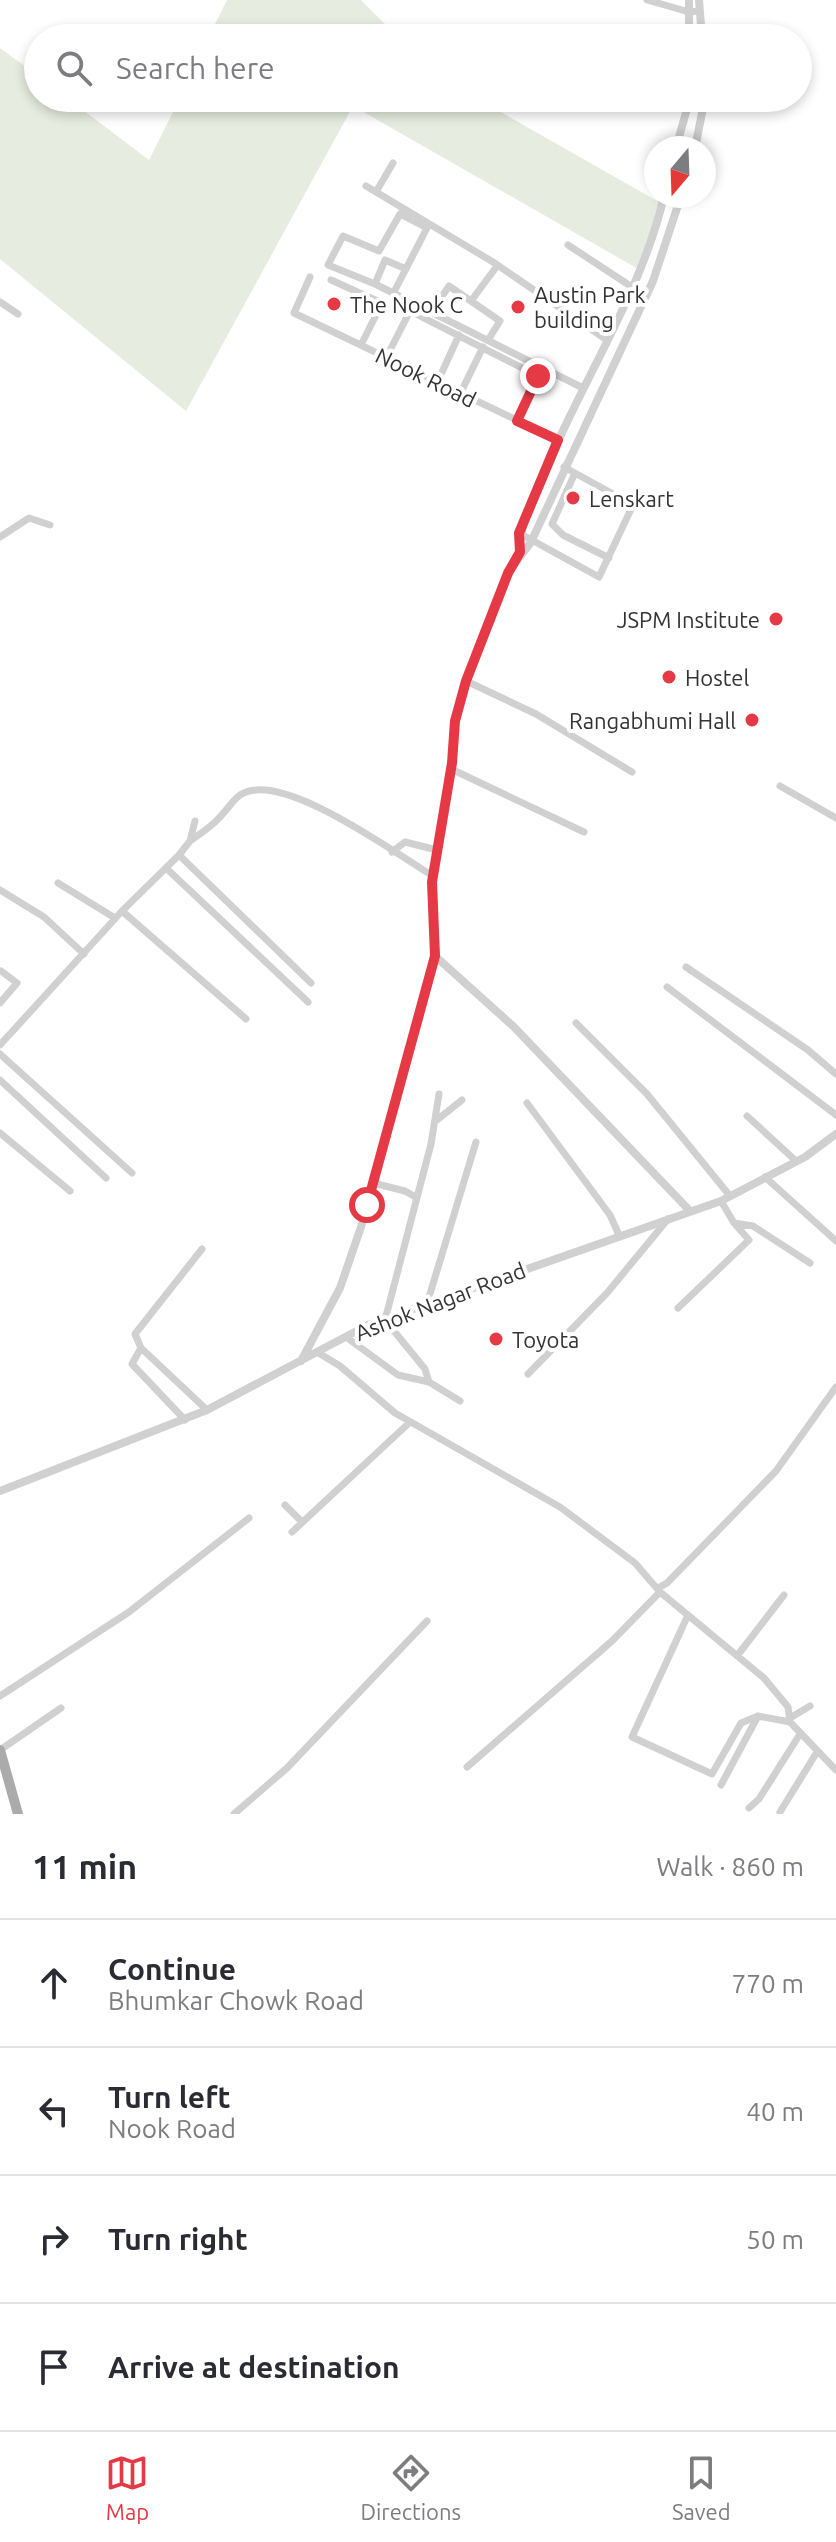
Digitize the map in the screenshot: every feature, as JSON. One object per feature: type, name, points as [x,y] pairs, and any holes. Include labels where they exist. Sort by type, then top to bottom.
[{"type":"main road","points":[[0,1750],[18,1814]]},
{"type":"street","points":[[647,0],[689,12],[699,11]]},
{"type":"street","points":[[689,0],[689,24]]},
{"type":"street","points":[[699,0],[700,24]]},
{"type":"street","points":[[679,136],[686,112]]},
{"type":"street","points":[[697,136],[702,112]]},
{"type":"street","points":[[376,192],[393,163]]},
{"type":"street","points":[[366,186],[497,266],[607,340]]},
{"type":"street","points":[[520,552],[519,533],[558,440],[632,287],[660,208]]},
{"type":"street","points":[[301,1361],[340,1288],[373,1183],[435,956],[433,876],[451,769],[455,721],[466,681],[508,573],[520,552],[531,542],[597,395],[653,281],[677,208]]},
{"type":"street","points":[[394,292],[427,228],[400,214],[379,251],[343,236],[328,265],[432,311],[538,376],[517,421]]},
{"type":"street","points":[[568,245],[632,287]]},
{"type":"street","points":[[375,284],[385,260],[406,269]]},
{"type":"street","points":[[471,301],[497,266]]},
{"type":"street","name":"Nook Road","points":[[310,277],[294,313],[558,440]]},
{"type":"street","points":[[331,280],[382,303],[361,345]]},
{"type":"street","points":[[432,311],[449,286],[500,321],[460,394]]},
{"type":"street","points":[[0,302],[18,314]]},
{"type":"street","points":[[386,358],[410,311],[597,395]]},
{"type":"street","points":[[437,383],[459,335]]},
{"type":"street","points":[[519,533],[599,577],[633,505],[564,467]]},
{"type":"street","points":[[575,473],[552,524],[563,535],[609,558]]},
{"type":"street","points":[[0,537],[29,518],[50,525]]},
{"type":"street","points":[[466,681],[536,714],[632,772]]},
{"type":"street","points":[[451,769],[584,832]]},
{"type":"street","points":[[780,786],[836,818]]},
{"type":"street","points":[[0,1045],[115,918],[241,794],[262,790],[325,808],[433,876]]},
{"type":"street","points":[[190,841],[195,821]]},
{"type":"street","points":[[392,852],[405,842],[437,850]]},
{"type":"street","points":[[179,855],[311,983]]},
{"type":"street","points":[[166,868],[308,1002]]},
{"type":"street","points":[[58,883],[115,918]]},
{"type":"street","points":[[0,890],[44,917],[84,954]]},
{"type":"street","points":[[122,911],[246,1019]]},
{"type":"street","points":[[435,956],[563,1076],[690,1211]]},
{"type":"street","points":[[686,967],[808,1050],[836,1074]]},
{"type":"street","points":[[0,1003],[17,983],[1,971]]},
{"type":"street","points":[[667,987],[836,1115]]},
{"type":"street","points":[[576,1023],[647,1094],[726,1198],[734,1223],[749,1240],[678,1308]]},
{"type":"street","points":[[0,1054],[132,1173]]},
{"type":"street","points":[[0,1080],[106,1178]]},
{"type":"street","points":[[429,1382],[425,1369],[385,1320],[437,1120],[439,1094]]},
{"type":"street","points":[[437,1120],[462,1100]]},
{"type":"street","points":[[527,1103],[610,1215],[619,1235]]},
{"type":"street","points":[[747,1116],[796,1161]]},
{"type":"street","points":[[0,1133],[70,1191]]},
{"type":"street","name":"Ashok Nagar Road","points":[[0,1491],[185,1420],[385,1320],[726,1198],[796,1161],[836,1134]]},
{"type":"street","points":[[426,1307],[476,1142]]},
{"type":"street","points":[[765,1177],[836,1241]]},
{"type":"street","points":[[373,1183],[405,1191],[417,1198]]},
{"type":"street","points":[[528,1374],[607,1293],[668,1219]]},
{"type":"street","points":[[734,1223],[753,1226],[810,1263]]},
{"type":"street","points":[[202,1249],[138,1326],[135,1338],[141,1348],[207,1410]]},
{"type":"street","points":[[346,1337],[398,1375],[429,1382],[460,1401]]},
{"type":"street","points":[[141,1348],[132,1364],[185,1420]]},
{"type":"street","points":[[317,1352],[340,1366],[367,1391],[410,1422],[560,1507],[635,1563],[659,1590],[764,1678],[788,1707],[790,1720],[800,1734],[836,1770]]},
{"type":"street","points":[[467,1767],[612,1641],[776,1471],[836,1387]]},
{"type":"street","points":[[292,1532],[410,1422]]},
{"type":"street","points":[[285,1505],[302,1522]]},
{"type":"street","points":[[0,1696],[129,1612],[249,1518]]},
{"type":"street","points":[[737,1656],[784,1595]]},
{"type":"street","points":[[688,1615],[632,1737],[712,1774],[733,1731],[741,1723],[758,1716],[790,1720],[810,1706]]},
{"type":"street","points":[[234,1814],[287,1768],[427,1621]]},
{"type":"street","points":[[0,1750],[61,1708]]},
{"type":"street","points":[[721,1785],[758,1716]]},
{"type":"street","points":[[749,1808],[759,1799],[800,1734]]},
{"type":"street","points":[[780,1812],[817,1752]]},
{"type":"shaded area","points":[[227,0],[361,0],[385,24],[215,24]]},
{"type":"shaded area","points":[[0,48],[24,66],[24,112],[86,112],[149,160],[173,112],[350,112],[186,411],[0,259]]},
{"type":"shaded area","points":[[364,112],[501,112],[644,193],[644,208],[657,208],[640,270]]},
{"type":"place","name":"The Nook C","points":[[334,304]]},
{"type":"place","name":"Austin Park building","points":[[518,307]]},
{"type":"place","name":"Lenskart","points":[[573,498]]},
{"type":"place","name":"JSPM Institute","points":[[776,619]]},
{"type":"place","name":"Hostel","points":[[669,677]]},
{"type":"place","name":"Rangabhumi Hall","points":[[752,720]]},
{"type":"place","name":"Toyota","points":[[496,1339]]},
{"type":"route","points":[[367,1205],[435,956],[432,882],[452,763],[455,721],[466,681],[508,573],[520,552],[519,533],[558,440],[517,421],[538,376]]}]
